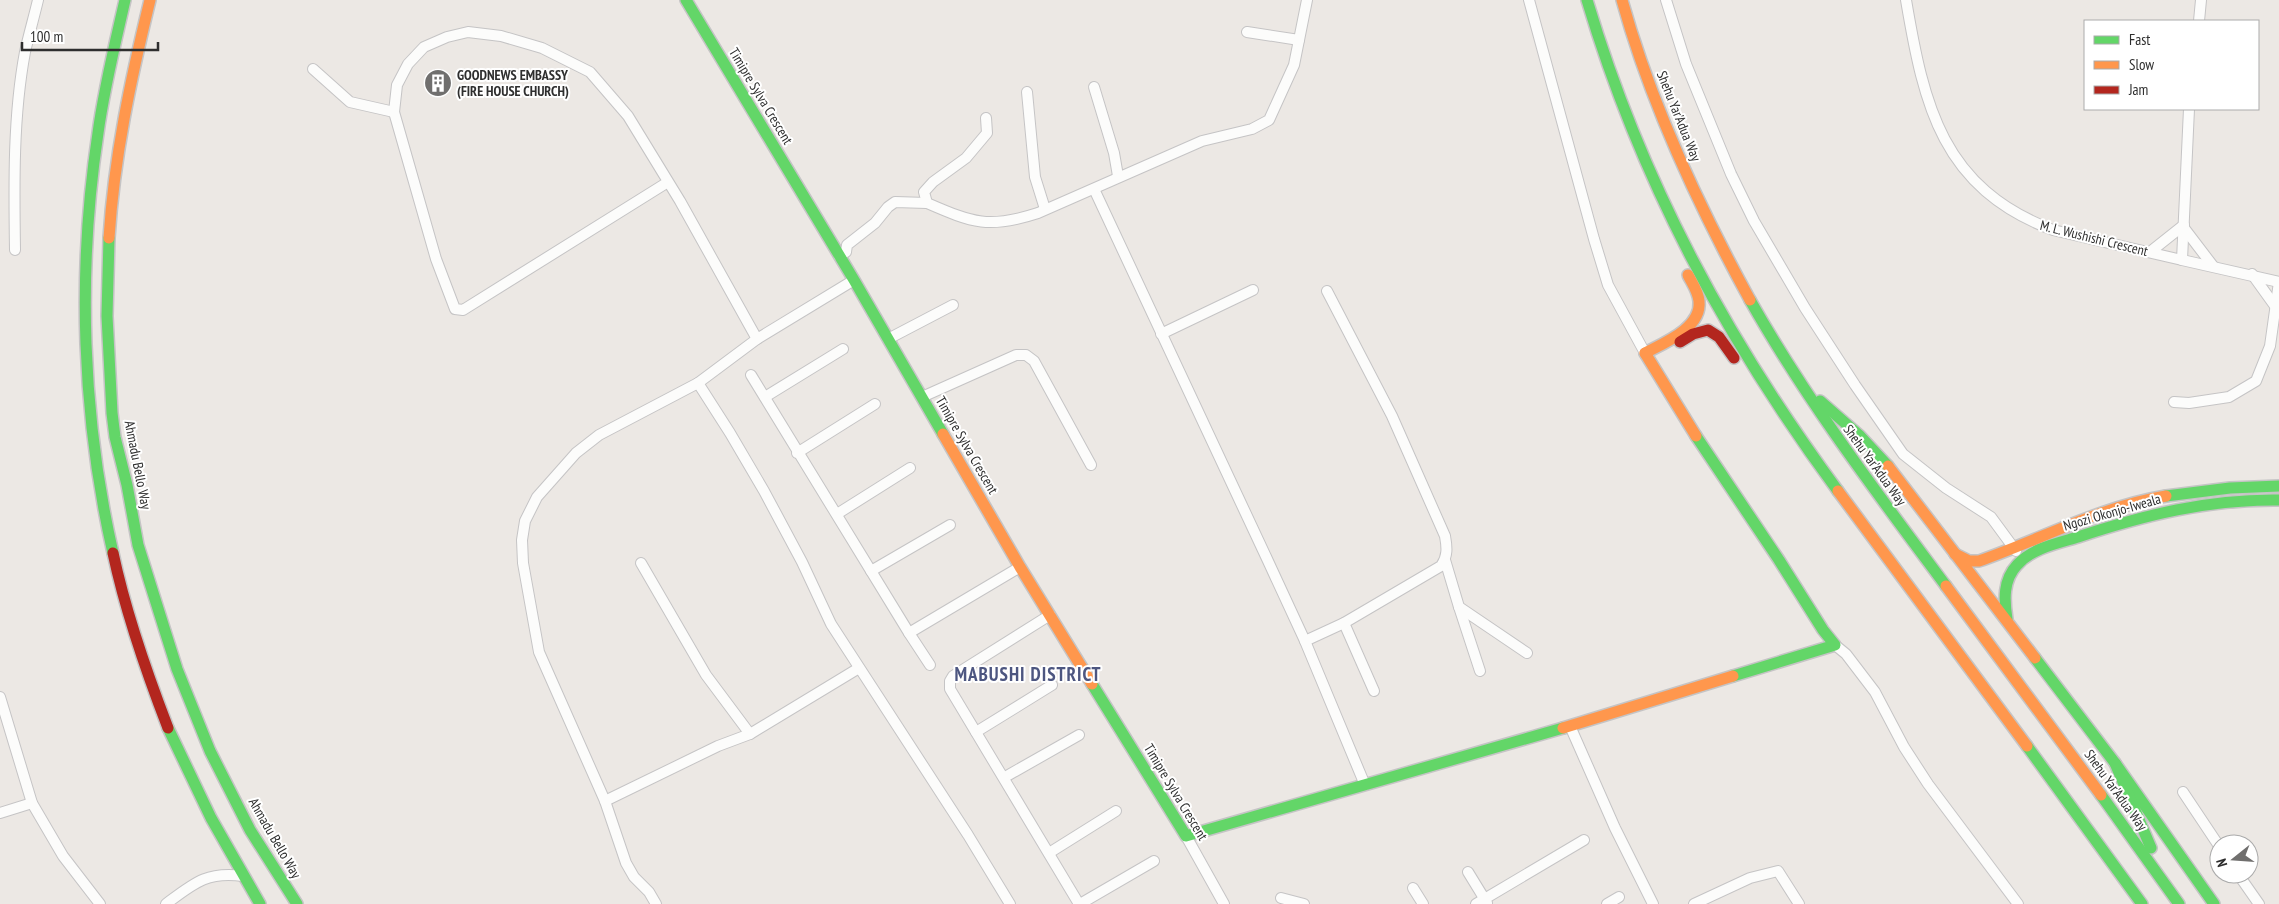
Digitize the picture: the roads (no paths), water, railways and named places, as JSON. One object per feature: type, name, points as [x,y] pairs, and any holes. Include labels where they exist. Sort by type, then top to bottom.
[{"type":"main road","points":[[125,0],[103,102],[95,152],[87,235],[88,392],[92,436],[110,543],[145,670],[168,728],[196,788],[260,904]]},
{"type":"main road","name":"Ahmadu Bello Way","points":[[150,0],[128,97],[117,160],[111,216],[107,300],[108,353],[114,430],[130,494],[136,532],[172,658],[203,735],[242,812],[274,871],[297,904]]},
{"type":"main road","name":"Timipre Sylva Crescent","points":[[686,0],[854,280],[1020,566],[1186,836]]},
{"type":"main road","points":[[1587,0],[1610,72],[1654,180],[1681,238],[1731,331],[1784,414],[2142,904]]},
{"type":"main road","name":"Shehu Yar'Adua Way","points":[[1622,0],[1664,120],[1698,201],[1728,260],[1795,378],[1833,433],[2133,838],[2177,901]]},
{"type":"main road","points":[[1647,357],[1685,328],[1695,316],[1699,304],[1696,290],[1664,226],[1654,180]]},
{"type":"main road","points":[[1647,357],[1693,334],[1708,330],[1715,333],[1725,343],[1746,377],[1762,395],[1784,414]]},
{"type":"main road","points":[[1186,836],[1570,726],[1835,645],[1823,630],[1755,521],[1690,429],[1647,357]]},
{"type":"main road","points":[[1795,378],[1860,436],[1888,466],[2115,763],[2214,904]]},
{"type":"main road","points":[[1952,552],[1969,561],[1978,561],[2090,516],[2163,496],[2205,488],[2279,486]]},
{"type":"main road","name":"Ngozi Okonjo-Iweala","points":[[2007,620],[2004,598],[2010,575],[2022,560],[2040,550],[2095,531],[2170,511],[2240,500],[2279,500]]},
{"type":"main road","points":[[2115,763],[2127,788],[2142,831],[2177,901]]},
{"type":"street","points":[[15,250],[14,181],[19,108],[25,52],[38,0]]},
{"type":"street","points":[[839,256],[846,252],[848,245],[875,223],[888,207],[895,202],[927,203],[965,218],[992,223],[1011,222],[1094,189],[1118,176],[1202,141],[1252,129],[1269,120],[1291,72],[1300,40],[1307,0]]},
{"type":"street","points":[[1529,0],[1608,285],[1647,357]]},
{"type":"street","points":[[1666,0],[1686,64],[1731,174],[1754,220],[1805,308],[1855,385],[1904,454],[1946,488],[1991,517],[2022,560]]},
{"type":"street","name":"M. L. Wushishi Crescent","points":[[1906,0],[1928,104],[1940,133],[1956,160],[1982,190],[2012,212],[2046,228],[2182,260],[2252,274],[2279,282]]},
{"type":"street","points":[[2199,20],[2201,0]]},
{"type":"street","points":[[668,182],[463,310],[455,309],[436,259],[394,112],[397,85],[408,64],[424,47],[447,37],[468,32],[501,36],[542,48],[590,72],[628,116],[668,182],[757,339]]},
{"type":"street","points":[[1247,32],[1300,40]]},
{"type":"street","points":[[313,69],[350,102],[394,112]]},
{"type":"street","points":[[1094,87],[1114,153],[1118,176]]},
{"type":"street","points":[[1027,92],[1035,177],[1045,209]]},
{"type":"street","points":[[2182,260],[2189,110]]},
{"type":"street","points":[[927,203],[924,192],[933,182],[966,158],[987,133],[986,118]]},
{"type":"street","points":[[1094,189],[1305,641],[1365,785]]},
{"type":"street","points":[[2150,252],[2184,227]]},
{"type":"street","points":[[2184,227],[2213,266]]},
{"type":"street","points":[[2252,274],[2276,307]]},
{"type":"street","points":[[656,904],[626,863],[605,801],[539,652],[523,563],[522,540],[525,521],[538,497],[576,452],[599,435],[698,383],[757,339],[854,280]]},
{"type":"street","points":[[2174,402],[2189,403],[2229,397],[2256,382],[2270,346],[2279,282]]},
{"type":"street","points":[[1161,334],[1253,290]]},
{"type":"street","points":[[1327,291],[1392,416],[1445,536],[1447,550],[1445,560],[1480,671]]},
{"type":"street","points":[[888,339],[953,305]]},
{"type":"street","points":[[765,397],[844,349]]},
{"type":"street","points":[[922,397],[1016,355],[1026,355],[1034,361],[1091,465]]},
{"type":"street","points":[[751,375],[797,453],[930,665]]},
{"type":"street","points":[[698,383],[764,491],[802,562],[830,624],[968,835],[1010,904]]},
{"type":"street","points":[[797,453],[875,404]]},
{"type":"street","points":[[836,514],[910,468]]},
{"type":"street","points":[[872,571],[950,525]]},
{"type":"street","points":[[1305,641],[1344,622],[1436,569],[1445,560]]},
{"type":"street","points":[[641,563],[706,675],[750,734]]},
{"type":"street","points":[[909,633],[1020,566]]},
{"type":"street","points":[[1460,607],[1527,653]]},
{"type":"street","points":[[1050,614],[954,676],[950,681],[950,689],[1079,904],[1154,861]]},
{"type":"street","points":[[1344,622],[1374,691]]},
{"type":"street","points":[[1835,645],[1846,654],[1876,692],[1904,747],[1928,784],[2018,904]]},
{"type":"street","points":[[605,801],[718,746],[750,734],[859,668]]},
{"type":"street","points":[[976,732],[1052,685]]},
{"type":"street","points":[[0,697],[32,803],[63,856],[100,904]]},
{"type":"street","points":[[1570,726],[1614,828],[1653,904]]},
{"type":"street","points":[[1004,778],[1079,735]]},
{"type":"street","points":[[2183,792],[2211,834]]},
{"type":"street","points":[[0,812],[32,803]]},
{"type":"street","points":[[1049,853],[1116,810]]},
{"type":"street","name":"Timipre Sylva Crescent","points":[[1186,836],[1224,904]]},
{"type":"street","points":[[1468,872],[1485,900],[1584,840]]},
{"type":"street","points":[[1694,904],[1750,878],[1778,871],[1800,904]]},
{"type":"street","points":[[166,904],[206,877],[225,874],[243,876]]},
{"type":"street","points":[[2245,884],[2259,904]]},
{"type":"street","points":[[1413,888],[1423,904]]},
{"type":"street","points":[[1607,904],[1620,896]]},
{"type":"street","points":[[1281,898],[1304,904]]},
{"type":"place","name":"GOODNEWS EMBASSY (FIRE HOUSE CHURCH)","points":[[438,83]]},
{"type":"district","name":"MABUSHI DISTRICT","points":[[1028,674]]}]
